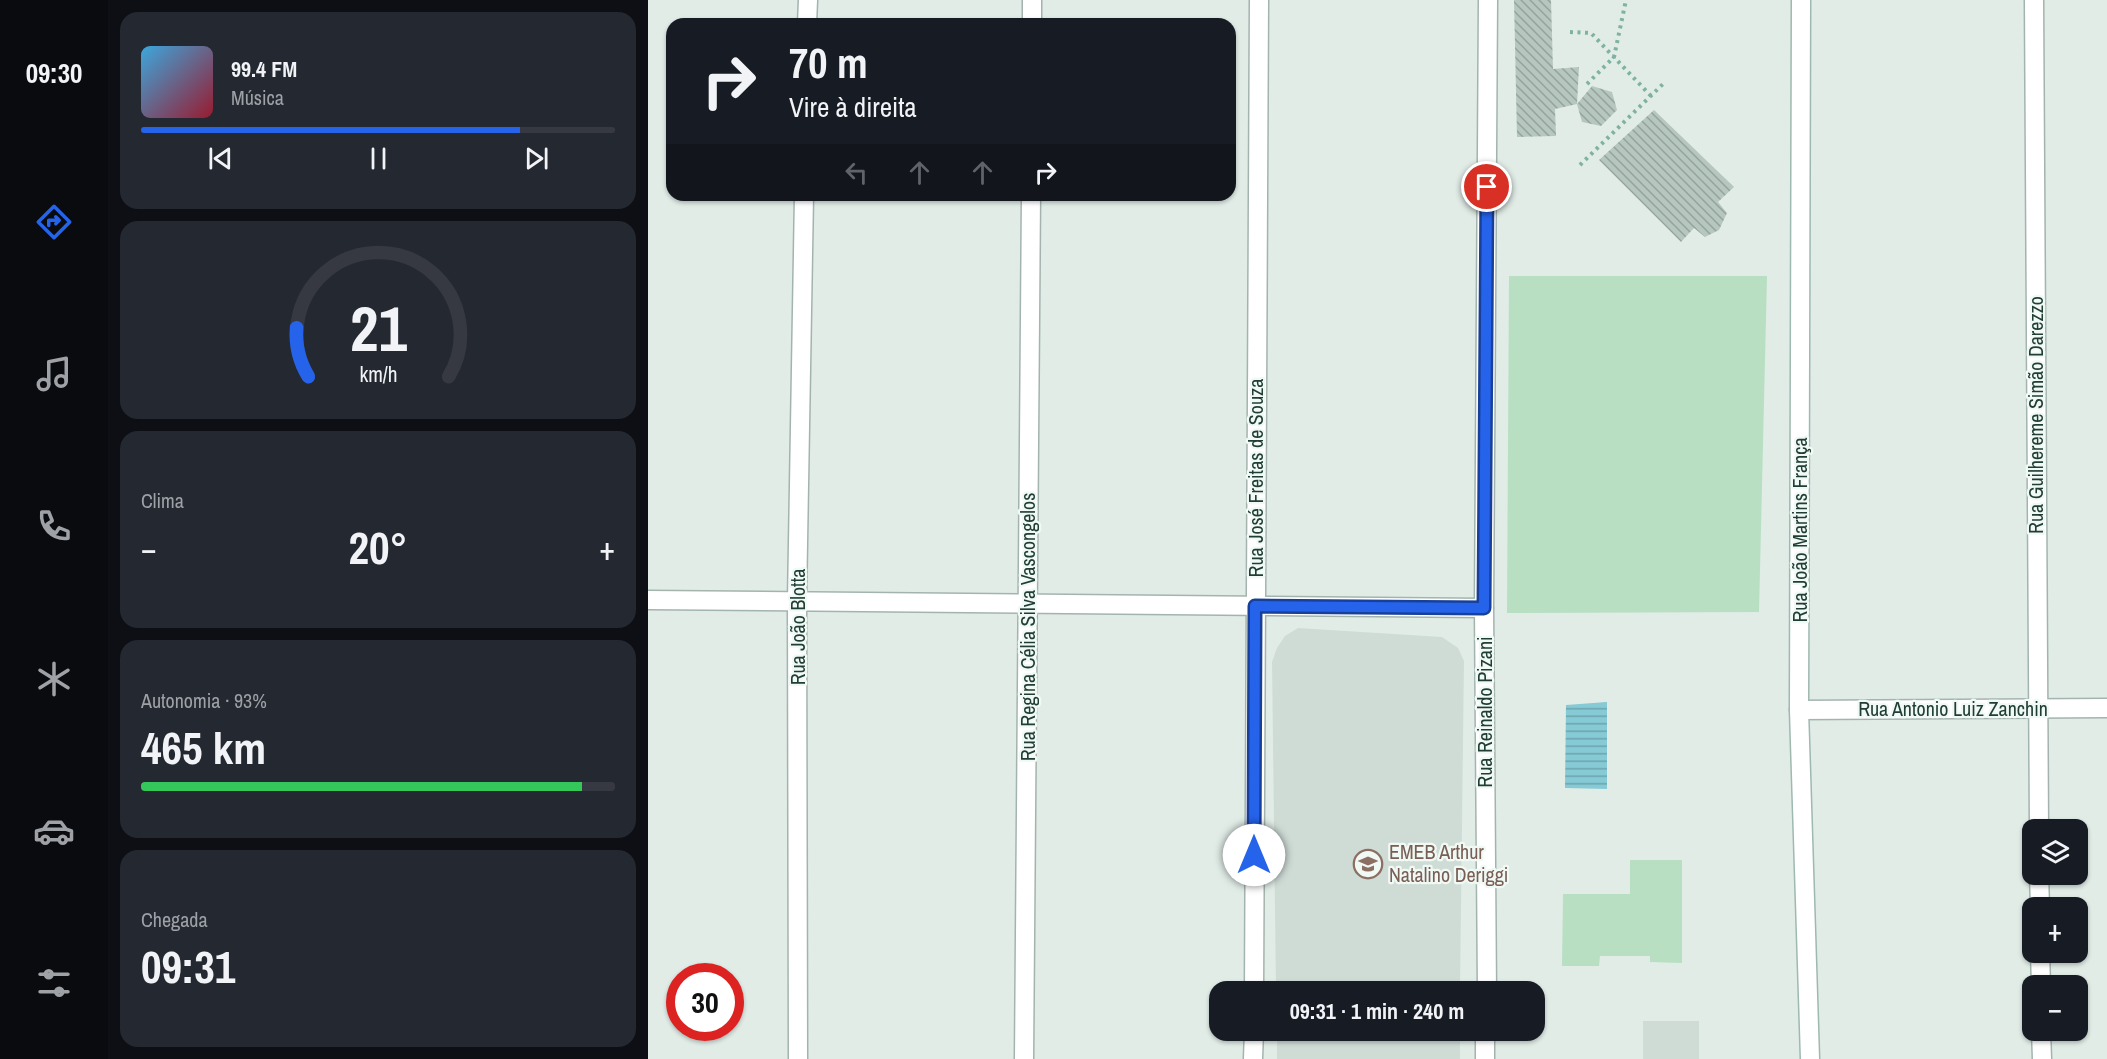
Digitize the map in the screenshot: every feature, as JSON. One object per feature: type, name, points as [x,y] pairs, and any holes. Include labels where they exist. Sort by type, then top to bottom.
[{"type":"street","points":[[807,18],[808,0]]},
{"type":"street","points":[[1032,0],[1032,18]]},
{"type":"street","name":"Rua José Freitas de Souza","points":[[1254,981],[1258,0]]},
{"type":"street","name":"Rua Reinaldo Pizani","points":[[1487,981],[1484,608],[1488,0]]},
{"type":"street","name":"Rua João Martins França","points":[[1801,0],[1800,710],[1810,1059]]},
{"type":"street","name":"Rua Guilhereme Simão Darezzo","points":[[2034,0],[2038,819]]},
{"type":"street","name":"Rua João Blotta","points":[[798,1059],[797,601],[804,201]]},
{"type":"street","name":"Rua Regina Célia Silva Vascongelos","points":[[1024,1059],[1031,201]]},
{"type":"street","points":[[648,600],[1484,608]]},
{"type":"street","name":"Rua Antonio Luiz Zanchin","points":[[1800,710],[2107,708]]},
{"type":"street","points":[[1254,1041],[1254,1059]]},
{"type":"street","points":[[1485,1041],[1485,1059]]},
{"type":"street","points":[[2041,1041],[2042,1059]]},
{"type":"path","points":[[1587,84],[1614,57],[1626,0]]},
{"type":"path","points":[[1570,32],[1591,33],[1651,96]]},
{"type":"path","points":[[1580,165],[1664,83]]},
{"type":"shaded area","name":"EMEB Arthur Natalino Deriggi","points":[[1298,628],[1442,637],[1458,648],[1464,661],[1460,981],[1276,981],[1272,662],[1285,636]]},
{"type":"shaded area","points":[[1643,1021],[1699,1021],[1699,1059],[1643,1059]]},
{"type":"shaded area","points":[[1277,1041],[1460,1041],[1460,1059],[1277,1059]]},
{"type":"green space","points":[[1509,276],[1767,276],[1759,612],[1507,613]]},
{"type":"green space","points":[[1630,860],[1682,860],[1682,963],[1650,962],[1650,956],[1600,956],[1599,966],[1562,966],[1563,894],[1630,894]]},
{"type":"water","points":[[1607,702],[1607,789],[1565,788],[1566,705]]},
{"type":"building","points":[[1514,0],[1551,0],[1553,69],[1579,67],[1577,104],[1555,109],[1556,136],[1517,137]]},
{"type":"building","points":[[1592,86],[1612,92],[1617,110],[1601,126],[1582,122],[1577,104]]},
{"type":"building","points":[[1654,110],[1734,187],[1718,202],[1727,213],[1719,230],[1705,237],[1694,228],[1681,242],[1599,160]]},
{"type":"place","name":"EMEB Arthur Natalino Deriggi","points":[[1368,864]]},
{"type":"route","points":[[1254,855],[1255,606],[1484,608],[1487,187]]}]
